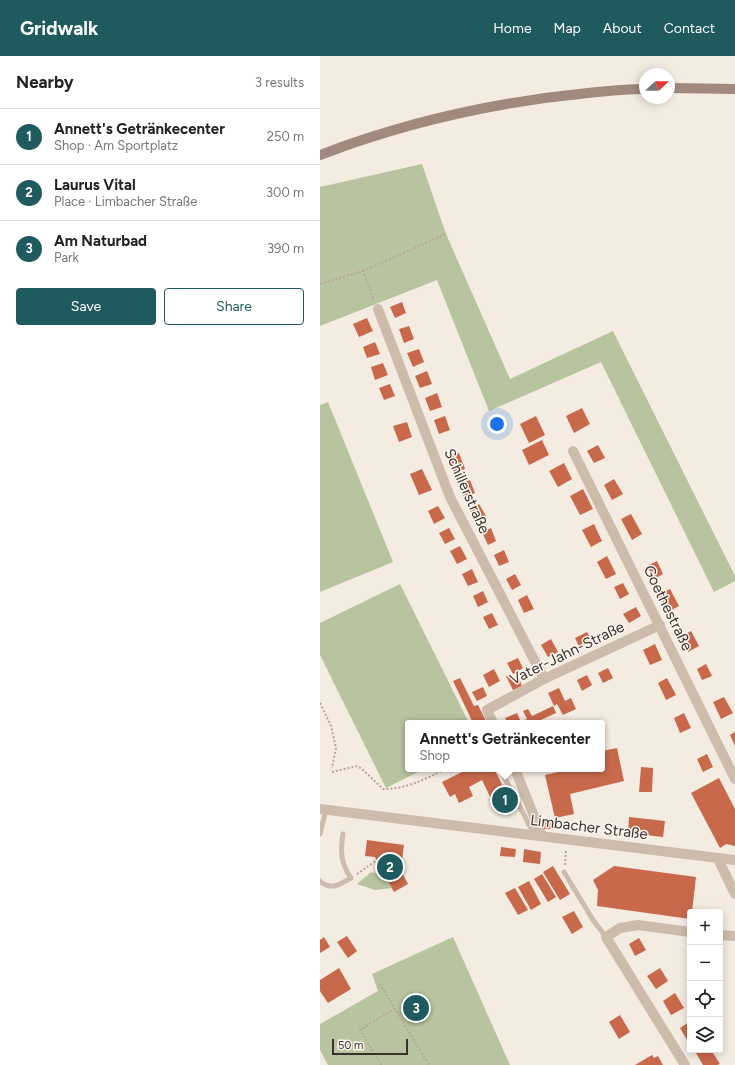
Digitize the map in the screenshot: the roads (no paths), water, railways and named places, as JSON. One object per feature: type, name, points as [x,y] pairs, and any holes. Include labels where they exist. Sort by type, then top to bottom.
[{"type":"main road","points":[[675,88],[735,89]]},
{"type":"main road","points":[[320,154],[393,130],[468,111],[539,98],[639,90]]},
{"type":"street","name":"Schillerstraße","points":[[378,309],[450,497],[544,679]]},
{"type":"street","name":"Goethestraße","points":[[573,451],[735,779]]},
{"type":"street","name":"Vater-Jahn-Straße","points":[[492,720],[487,710],[544,679],[660,625]]},
{"type":"street","points":[[515,772],[538,836]]},
{"type":"street","name":"Limbacher Straße","points":[[323,810],[735,860]]},
{"type":"street","points":[[718,859],[735,894]]},
{"type":"street","points":[[685,1065],[606,937],[620,928],[638,925],[687,932]]},
{"type":"street","points":[[723,935],[735,936]]},
{"type":"lane","points":[[502,772],[538,836]]},
{"type":"lane","points":[[320,834],[323,810]]},
{"type":"lane","points":[[320,881],[322,884],[332,887],[339,886],[352,878],[346,871],[342,858],[341,844],[343,834]]},
{"type":"lane","points":[[564,872],[593,920],[606,937]]},
{"type":"place","name":"Annett's Getränkecenter","points":[[505,800]]},
{"type":"place","name":"Laurus Vital","points":[[390,867]]},
{"type":"place","name":"Am Naturbad","points":[[416,1008]]}]
